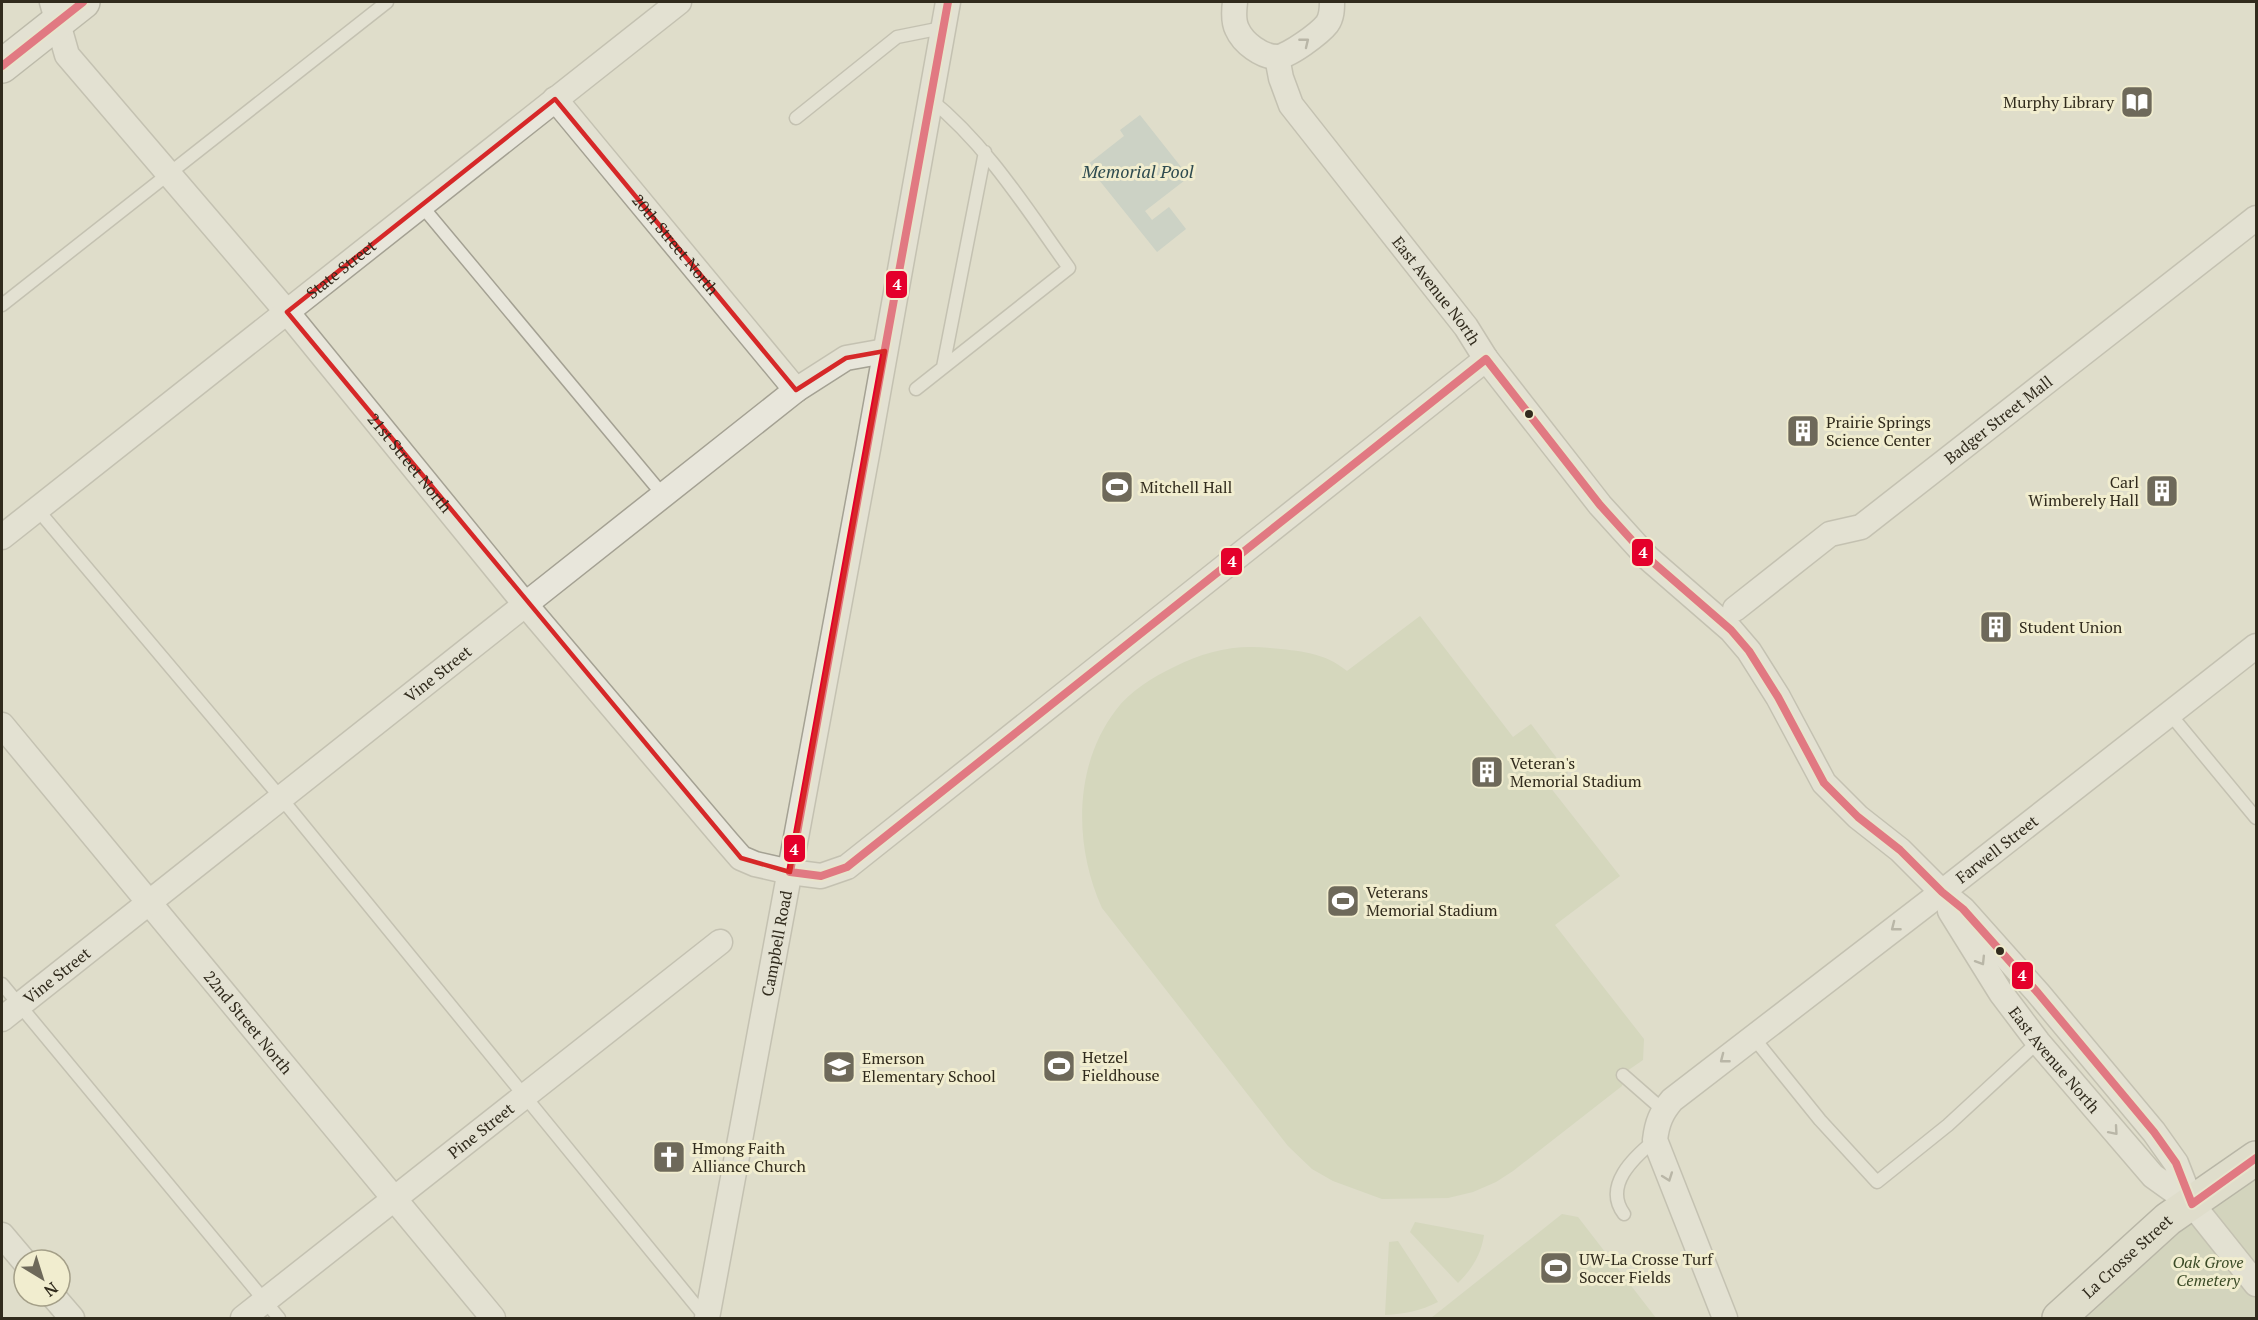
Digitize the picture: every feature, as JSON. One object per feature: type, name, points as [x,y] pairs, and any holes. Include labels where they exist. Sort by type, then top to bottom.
[{"type":"main road","name":"La Crosse Street","points":[[2059,1318],[2168,1219],[2256,1158]]},
{"type":"street","name":"State Street","points":[[2,537],[679,2]]},
{"type":"street","name":"Campbell Road","points":[[706,1318],[790,872],[948,2]]},
{"type":"street","points":[[1235,2],[1236,28],[1246,42],[1260,52],[1277,57],[1289,54],[1326,24],[1332,12],[1332,2]]},
{"type":"street","name":"21st Street North","points":[[64,8],[67,55],[287,312],[525,604],[741,858],[755,864],[790,872]]},
{"type":"street","points":[[2,66],[64,8]]},
{"type":"street","name":"East Avenue North","points":[[1277,57],[1281,78],[1291,105],[1466,327],[1486,359],[1616,523],[1648,558],[1731,630],[1749,651],[1778,697],[1824,783],[1858,817],[1914,862],[1942,892],[1963,909],[2038,993],[2154,1132],[2176,1163],[2192,1204]]},
{"type":"street","name":"20th Street North","points":[[555,99],[796,390]]},
{"type":"street","name":"Badger Street Mall","points":[[1735,609],[1830,534],[1861,527],[2256,218]]},
{"type":"street","name":"Vine Street","points":[[10,1012],[796,390],[846,358],[885,351]]},
{"type":"street","points":[[790,872],[821,876],[847,867],[1486,359]]},
{"type":"street","name":"Farwell Street","points":[[1659,1124],[1672,1100],[2256,646]]},
{"type":"street","name":"22nd Street North","points":[[2,725],[493,1318]]},
{"type":"street","name":"East Avenue North","points":[[1942,892],[1952,918],[2001,993],[2038,1042],[2153,1176],[2192,1204],[2256,1284]]},
{"type":"street","name":"Pine Street","points":[[243,1318],[272,1310],[394,1200],[720,942]]},
{"type":"street","points":[[1659,1124],[1725,1318]]},
{"type":"street","points":[[2,1235],[13,1248]]},
{"type":"lane","points":[[2,305],[387,2]]},
{"type":"lane","points":[[796,118],[897,37],[942,28]]},
{"type":"lane","points":[[916,389],[1069,268],[986,152],[930,99]]},
{"type":"lane","points":[[943,367],[986,152]]},
{"type":"lane","points":[[421,205],[663,495]]},
{"type":"lane","points":[[37,509],[281,798],[706,1318]]},
{"type":"lane","points":[[2170,714],[2256,818]]},
{"type":"lane","points":[[2,984],[10,1012],[272,1310]]},
{"type":"lane","points":[[1753,1037],[1820,1120],[1877,1182],[1948,1125],[2038,1042]]},
{"type":"lane","points":[[1623,1075],[1659,1124],[1621,1177],[1616,1194],[1617,1205],[1624,1214]]},
{"type":"highlighted area","points":[[555,99],[796,390],[846,358],[885,351],[790,872],[741,858],[287,312]]},
{"type":"green space","name":"Veterans Memorial Stadium","points":[[1420,616],[1513,737],[1531,724],[1568,773],[1550,787],[1620,876],[1555,925],[1644,1039],[1643,1060],[1627,1071],[1622,1086],[1496,1182],[1473,1192],[1448,1198],[1382,1199],[1333,1181],[1312,1169],[1288,1146],[1102,908],[1086,859],[1082,807],[1085,781],[1102,732],[1122,703],[1142,685],[1158,675],[1209,653],[1245,647],[1291,650],[1320,656],[1347,671]]},
{"type":"green space","name":"Oak Grove Cemetery","points":[[2256,1174],[2256,1318],[2086,1318],[2190,1223]]},
{"type":"green space","name":"UW-La Crosse Turf Soccer Fields","points":[[1562,1214],[1578,1217],[1656,1318],[1431,1318]]},
{"type":"green space","points":[[1415,1222],[1484,1235],[1475,1261],[1458,1283],[1410,1232]]},
{"type":"green space","points":[[1398,1241],[1438,1302],[1412,1312],[1385,1315],[1389,1242]]},
{"type":"water","name":"Memorial Pool","points":[[1140,115],[1189,177],[1145,211],[1152,220],[1169,207],[1186,229],[1157,252],[1087,165],[1124,136],[1120,130]]},
{"type":"transit line","name":"4","points":[[2,66],[83,2]]},
{"type":"transit line","name":"4","points":[[948,2],[790,872],[821,876],[847,867],[1486,359],[1600,505],[1648,558],[1731,630],[1749,651],[1778,697],[1824,783],[1858,817],[1900,850],[1942,892],[1963,909],[2038,993],[2154,1132],[2176,1163],[2192,1204]]},
{"type":"transit line","name":"4","points":[[2192,1204],[2256,1158]]},
{"type":"place","name":"Murphy Library","points":[[2137,102]]},
{"type":"place","name":"Prairie Springs Science Center","points":[[1803,431]]},
{"type":"place","name":"Mitchell Hall","points":[[1117,487]]},
{"type":"place","name":"Carl Wimberely Hall","points":[[2162,491]]},
{"type":"place","name":"Student Union","points":[[1996,627]]},
{"type":"place","name":"Veteran's Memorial Stadium","points":[[1487,772]]},
{"type":"place","name":"Veterans Memorial Stadium","points":[[1343,901]]},
{"type":"place","name":"Hetzel Fieldhouse","points":[[1059,1066]]},
{"type":"place","name":"Emerson Elementary School","points":[[839,1067]]},
{"type":"place","name":"Hmong Faith Alliance Church","points":[[669,1157]]},
{"type":"place","name":"UW-La Crosse Turf Soccer Fields","points":[[1556,1268]]}]
